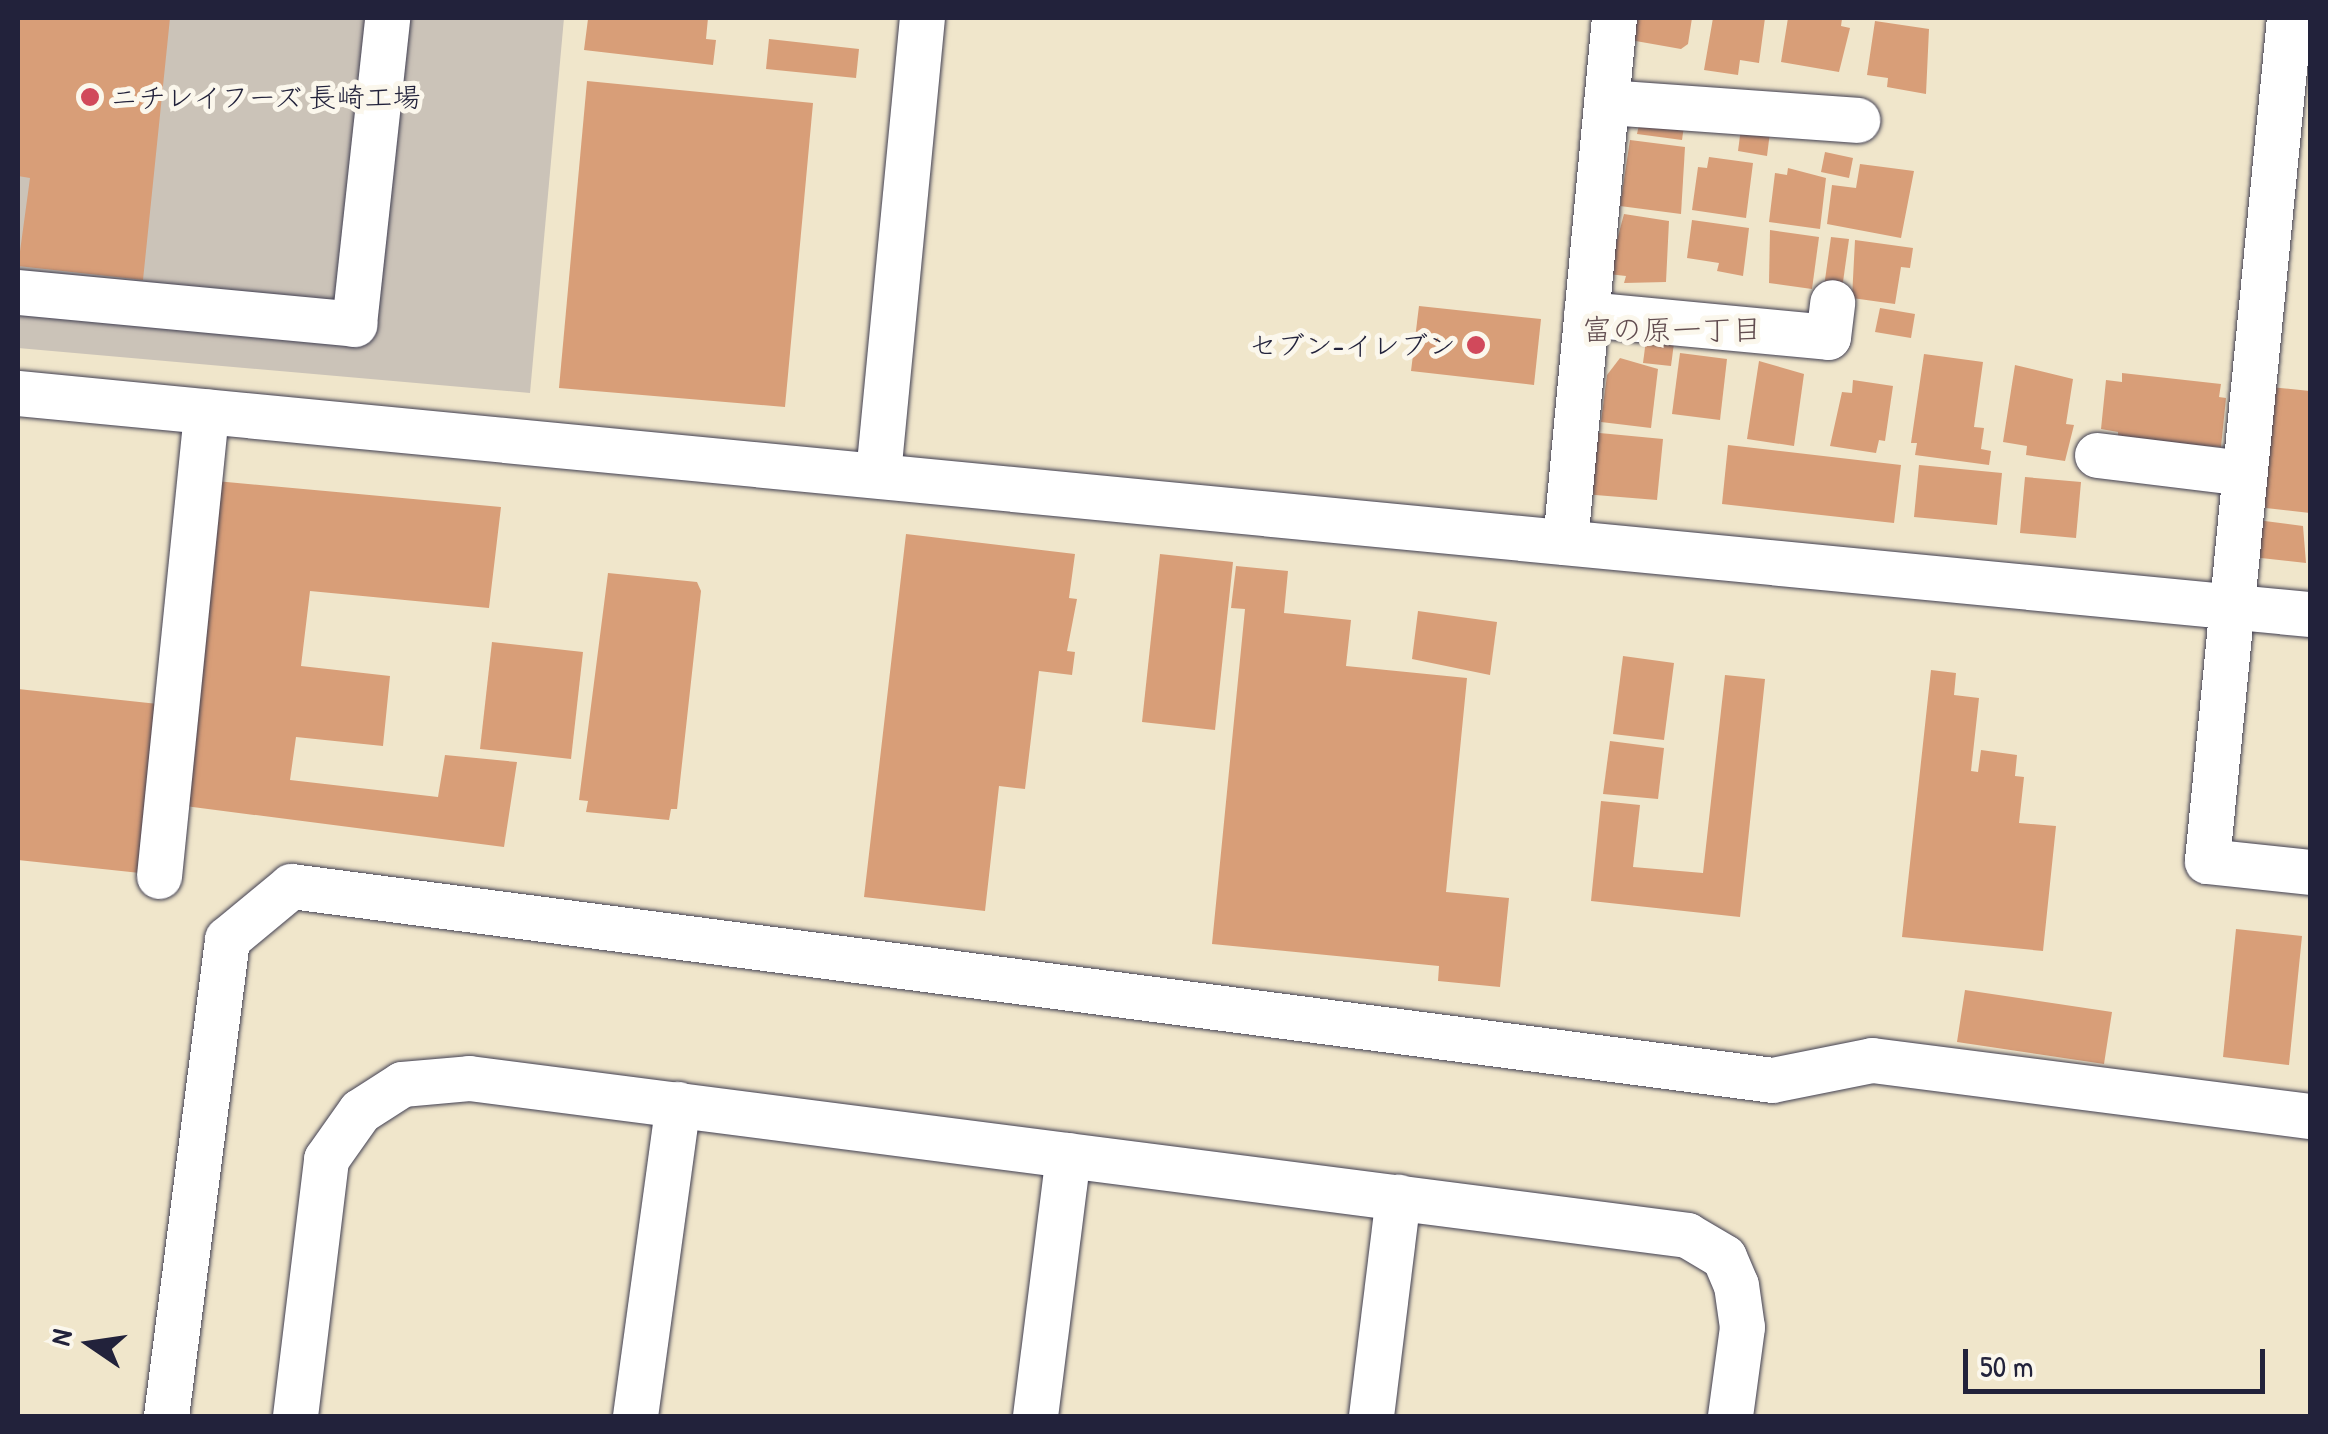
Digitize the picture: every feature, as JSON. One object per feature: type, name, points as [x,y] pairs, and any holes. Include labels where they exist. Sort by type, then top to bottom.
[{"type":"street","points":[[18,292],[354,324],[387,18]]},
{"type":"street","points":[[878,474],[922,18]]},
{"type":"street","points":[[1565,542],[1614,18]]},
{"type":"street","points":[[2290,18],[2229,606],[2207,861],[2310,872]]},
{"type":"street","points":[[1606,102],[1857,120]]},
{"type":"street","points":[[1586,314],[1828,339]]},
{"type":"street","points":[[18,393],[2310,614]]},
{"type":"street","points":[[159,876],[206,410]]},
{"type":"street","points":[[2097,455],[2244,473]]},
{"type":"street","points":[[166,1416],[227,939],[291,886],[1772,1080],[1872,1060],[2310,1116]]},
{"type":"street","points":[[295,1416],[326,1159],[360,1111],[402,1084],[469,1078],[1687,1235],[1724,1257],[1742,1327],[1730,1416]]},
{"type":"street","points":[[634,1416],[678,1104]]},
{"type":"street","points":[[1035,1416],[1068,1155]]},
{"type":"street","points":[[1371,1416],[1398,1197]]},
{"type":"shaded area","points":[[18,18],[564,18],[530,393],[18,348]]},
{"type":"building","name":"ニチレイフーズ 長崎工場","points":[[18,18],[170,18],[143,280],[18,266],[30,178],[18,176]]},
{"type":"building","points":[[708,18],[706,39],[716,40],[713,65],[584,50],[588,19]]},
{"type":"building","points":[[1634,18],[1692,18],[1688,44],[1681,49],[1630,40]]},
{"type":"building","points":[[1713,18],[1765,18],[1759,63],[1740,60],[1738,75],[1704,70]]},
{"type":"building","points":[[1788,18],[1842,19],[1841,26],[1850,28],[1839,72],[1781,62]]},
{"type":"building","points":[[1875,21],[1929,29],[1926,94],[1887,87],[1888,78],[1867,75]]},
{"type":"building","points":[[769,39],[859,49],[856,78],[766,69]]},
{"type":"building","points":[[587,81],[813,103],[785,407],[559,388]]},
{"type":"building","points":[[1640,120],[1684,126],[1682,140],[1637,134]]},
{"type":"building","points":[[1741,128],[1770,132],[1767,156],[1738,151]]},
{"type":"building","points":[[1630,140],[1685,147],[1681,214],[1620,206]]},
{"type":"building","points":[[1825,152],[1853,158],[1849,178],[1821,172]]},
{"type":"building","points":[[1709,157],[1753,163],[1746,218],[1692,210],[1698,167],[1707,168]]},
{"type":"building","points":[[1860,164],[1914,171],[1901,238],[1827,224],[1832,185],[1856,188]]},
{"type":"building","points":[[1788,168],[1826,178],[1820,229],[1769,222],[1775,173],[1787,175]]},
{"type":"building","points":[[1624,214],[1669,221],[1666,282],[1624,283],[1626,276],[1608,274]]},
{"type":"building","points":[[1692,220],[1749,228],[1743,276],[1717,271],[1719,263],[1687,258]]},
{"type":"building","points":[[1770,230],[1819,237],[1812,289],[1769,283]]},
{"type":"building","points":[[1831,237],[1849,239],[1842,289],[1824,287]]},
{"type":"building","points":[[1855,240],[1913,248],[1910,268],[1901,267],[1895,304],[1852,298]]},
{"type":"building","name":"セブン-イレブン","points":[[1419,306],[1541,319],[1534,385],[1411,371]]},
{"type":"building","points":[[1880,308],[1915,314],[1911,338],[1875,332]]},
{"type":"building","points":[[1646,340],[1674,343],[1671,366],[1643,363]]},
{"type":"building","points":[[1680,353],[1727,359],[1720,420],[1672,414]]},
{"type":"building","points":[[1924,354],[1983,362],[1974,427],[1984,428],[1981,449],[1991,451],[1989,465],[1915,455],[1917,443],[1911,443]]},
{"type":"building","points":[[1620,358],[1658,369],[1651,428],[1601,422],[1607,375]]},
{"type":"building","points":[[1759,361],[1804,374],[1794,446],[1747,439]]},
{"type":"building","points":[[2015,365],[2073,379],[2066,424],[2074,425],[2065,461],[2026,455],[2027,446],[2003,442]]},
{"type":"building","points":[[2122,373],[2221,384],[2219,397],[2226,398],[2221,447],[2118,440],[2118,432],[2101,429],[2106,380],[2122,382]]},
{"type":"building","points":[[1853,380],[1893,386],[1885,441],[1879,440],[1876,453],[1830,446],[1842,392],[1852,393]]},
{"type":"building","points":[[2270,387],[2310,391],[2310,513],[2257,507]]},
{"type":"building","points":[[1589,432],[1663,439],[1657,500],[1583,494]]},
{"type":"building","points":[[1728,445],[1901,465],[1894,523],[1722,504]]},
{"type":"building","points":[[1919,465],[2002,473],[1997,525],[1914,517]]},
{"type":"building","points":[[2025,477],[2081,482],[2076,538],[2020,533]]},
{"type":"building","points":[[216,481],[501,507],[489,608],[310,591],[301,666],[390,676],[383,746],[296,737],[290,780],[438,797],[445,755],[517,762],[504,847],[185,806]]},
{"type":"building","points":[[2257,520],[2303,526],[2306,563],[2252,557]]},
{"type":"building","points":[[906,534],[1075,554],[1069,598],[1077,599],[1067,651],[1075,652],[1072,675],[1039,671],[1025,789],[999,786],[985,911],[864,897]]},
{"type":"building","points":[[1160,554],[1233,562],[1215,730],[1142,722]]},
{"type":"building","points":[[1236,566],[1288,571],[1284,613],[1351,620],[1346,666],[1467,678],[1446,892],[1509,898],[1500,987],[1438,981],[1439,966],[1212,944],[1245,609],[1231,608]]},
{"type":"building","points":[[608,573],[697,582],[701,591],[677,809],[671,809],[669,820],[586,812],[588,801],[579,800]]},
{"type":"building","points":[[1418,611],[1497,622],[1490,675],[1412,659]]},
{"type":"building","points":[[492,642],[583,652],[571,759],[480,749]]},
{"type":"building","points":[[1623,656],[1674,663],[1664,740],[1613,734]]},
{"type":"building","points":[[1931,670],[1956,673],[1954,695],[1979,698],[1971,771],[1978,772],[1981,750],[2017,755],[2015,776],[2024,777],[2019,823],[2056,826],[2043,951],[1902,937]]},
{"type":"building","points":[[1725,675],[1765,679],[1740,917],[1591,901],[1601,801],[1640,805],[1633,867],[1703,873]]},
{"type":"building","points":[[18,689],[158,704],[140,873],[18,860]]},
{"type":"building","points":[[1610,741],[1664,748],[1658,799],[1603,794]]},
{"type":"building","points":[[2236,929],[2302,936],[2289,1065],[2223,1057]]},
{"type":"building","points":[[1965,990],[2112,1012],[2104,1064],[1957,1042]]},
{"type":"place","name":"ニチレイフーズ 長崎工場","points":[[90,97]]},
{"type":"place","name":"セブン-イレブン","points":[[1476,345]]},
{"type":"district","name":"富の原一丁目","points":[[1672,329]]}]
